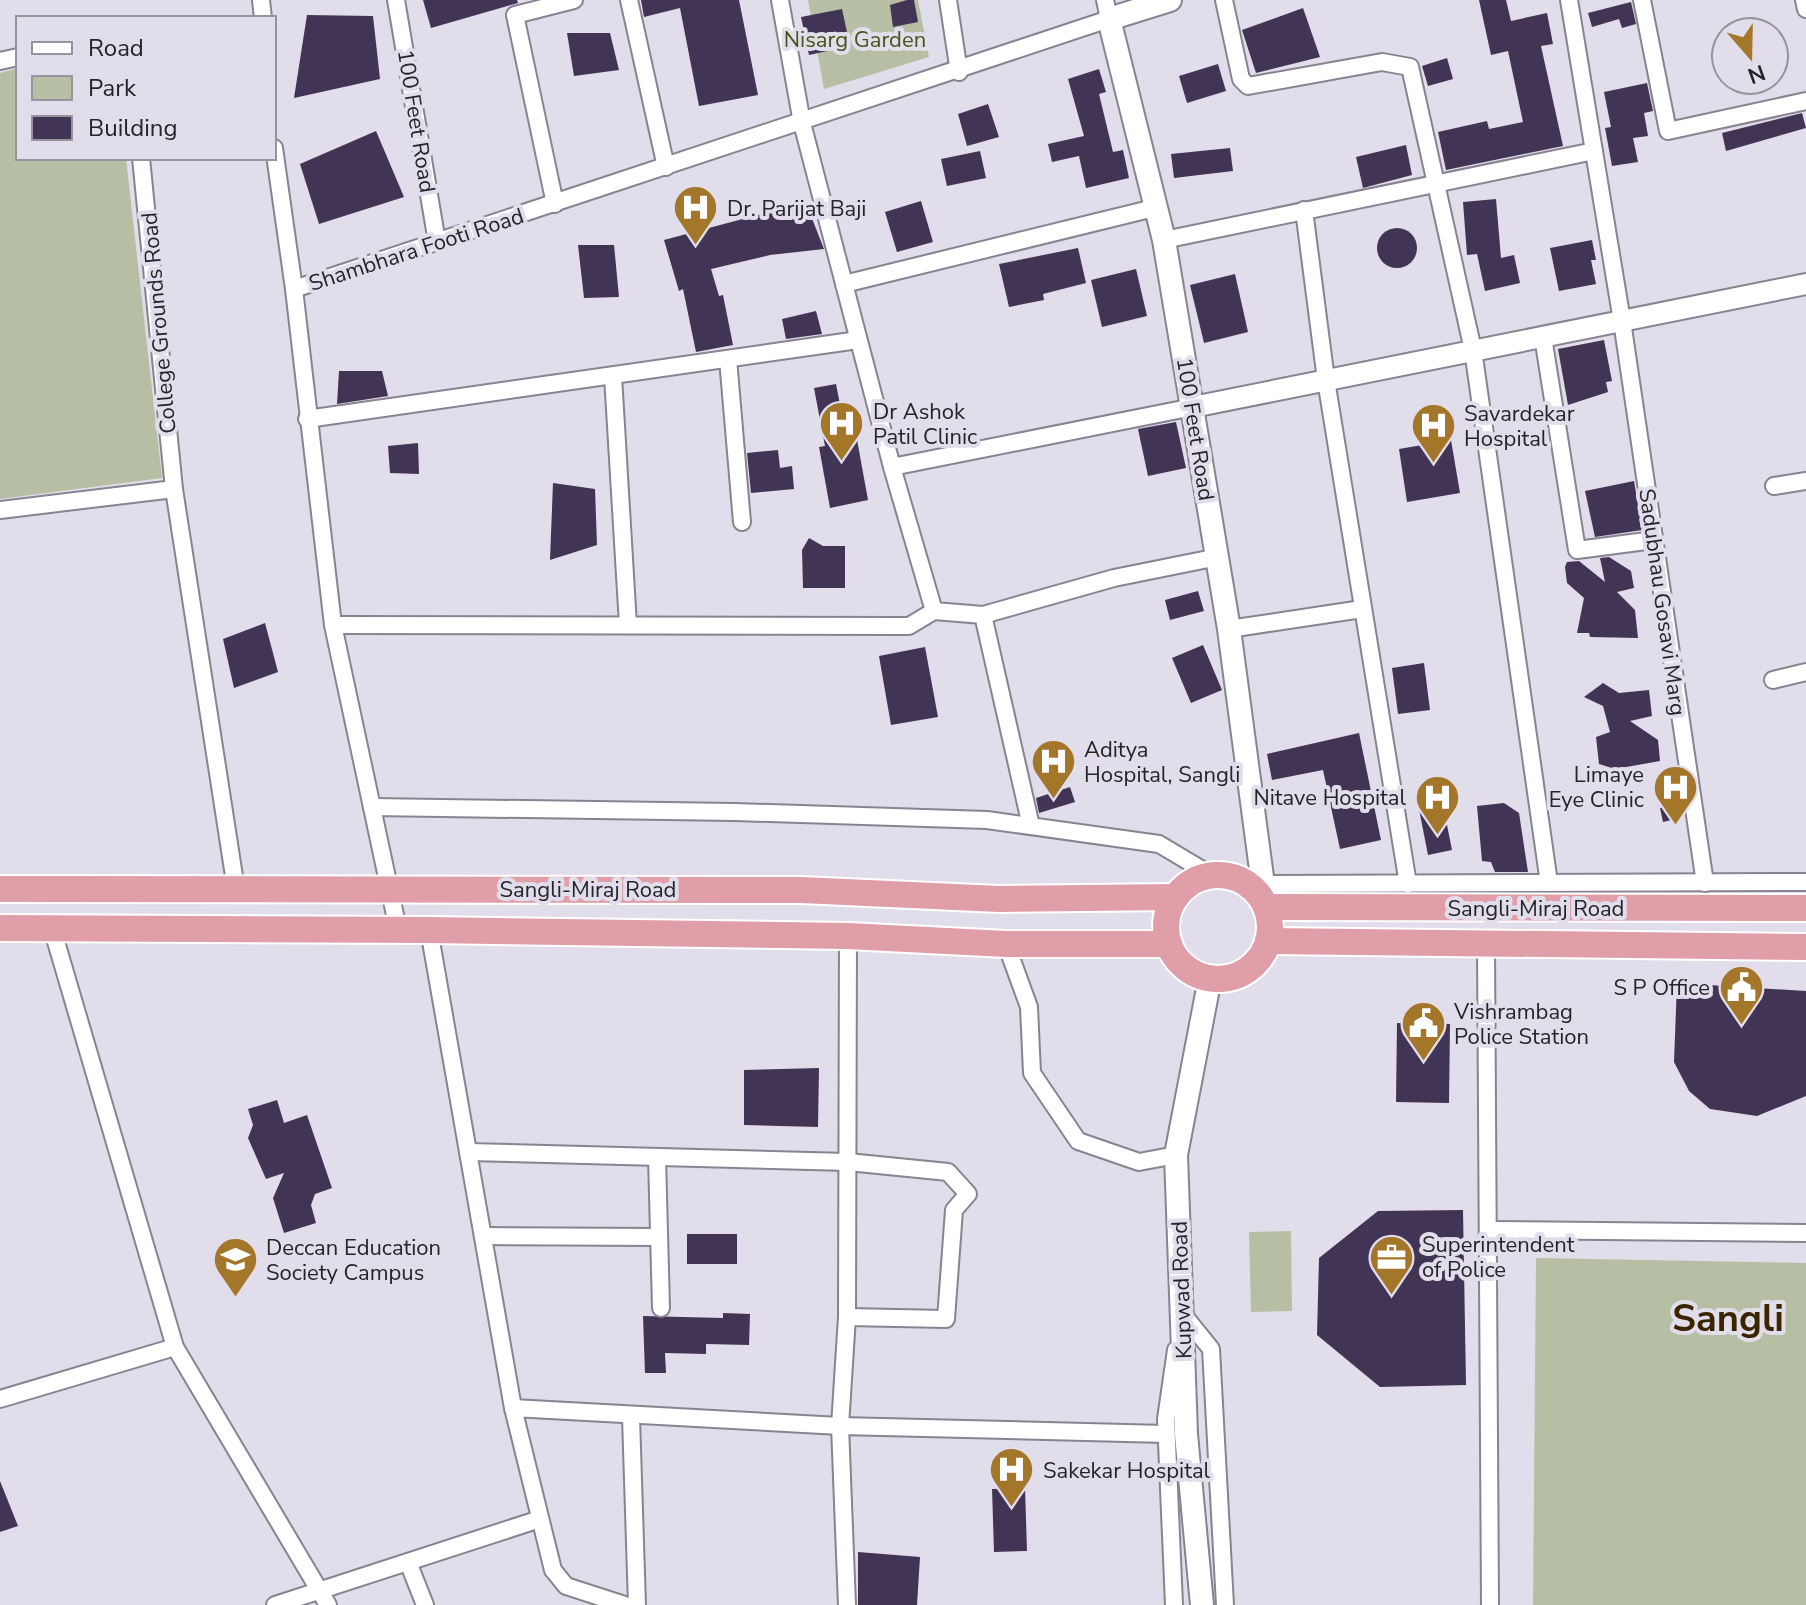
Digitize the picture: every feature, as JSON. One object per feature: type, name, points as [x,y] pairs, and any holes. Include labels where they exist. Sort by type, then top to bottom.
[{"type":"highway","points":[[1211,875],[1228,876],[1244,882],[1265,896],[1270,924],[1268,941],[1261,957],[1249,969],[1233,977],[1210,978],[1183,967],[1169,944],[1166,920],[1176,897],[1195,880],[1211,875]]},
{"type":"highway","name":"Sangli-Miraj Road","points":[[0,889],[801,890],[999,899],[1176,897]]},
{"type":"highway","name":"Sangli-Miraj Road","points":[[1265,896],[1806,908]]},
{"type":"highway","name":"Sangli-Miraj Road","points":[[0,928],[398,929],[848,936],[1006,944],[1169,944]]},
{"type":"highway","name":"Sangli-Miraj Road","points":[[1268,941],[1806,947]]},
{"type":"main road","points":[[1107,10],[1170,0]]},
{"type":"main road","name":"100 Feet Road","points":[[1107,10],[1164,240],[1218,557],[1265,896]]},
{"type":"main road","name":"Kupwad Road","points":[[1202,1605],[1176,1434],[1182,1313],[1176,1155],[1210,978]]},
{"type":"street","name":"100 Feet Road","points":[[396,0],[437,242]]},
{"type":"street","points":[[555,204],[514,7],[574,0]]},
{"type":"street","points":[[629,0],[666,167]]},
{"type":"street","points":[[780,0],[802,123],[892,467],[934,611]]},
{"type":"street","points":[[948,0],[959,72]]},
{"type":"street","points":[[1224,0],[1241,79],[1248,86],[1382,62],[1410,67],[1473,350],[1549,883]]},
{"type":"street","name":"Sadubhau Gosavi Marg","points":[[1569,0],[1622,321],[1705,883]]},
{"type":"street","points":[[1642,0],[1668,131],[1806,101]]},
{"type":"street","points":[[1804,0],[1806,9]]},
{"type":"street","name":"Shambhara Footi Road","points":[[398,929],[333,625],[294,289],[959,72],[1107,10]]},
{"type":"street","points":[[1164,240],[1594,151]]},
{"type":"street","name":"College Grounds Road","points":[[141,160],[174,489],[236,889]]},
{"type":"street","points":[[276,160],[294,289]]},
{"type":"street","points":[[844,284],[1154,208]]},
{"type":"street","points":[[1304,210],[1326,380],[1408,884]]},
{"type":"street","points":[[892,467],[1806,284]]},
{"type":"street","points":[[1543,337],[1577,550],[1654,540]]},
{"type":"street","points":[[307,419],[858,340]]},
{"type":"street","points":[[728,359],[742,522]]},
{"type":"street","points":[[613,376],[628,625]]},
{"type":"street","points":[[1774,486],[1806,481]]},
{"type":"street","points":[[0,510],[174,489]]},
{"type":"street","points":[[333,625],[909,626],[934,611],[983,615],[1114,578],[1218,557]]},
{"type":"street","points":[[1229,629],[1362,609]]},
{"type":"street","points":[[983,615],[1031,826]]},
{"type":"street","points":[[1806,672],[1773,680],[1806,680]]},
{"type":"street","points":[[372,807],[735,812],[987,820],[1159,844],[1211,875]]},
{"type":"street","points":[[1265,896],[1408,884],[1806,882]]},
{"type":"street","points":[[52,928],[175,1347],[325,1598]]},
{"type":"street","points":[[429,930],[513,1408],[553,1570],[566,1586],[625,1605]]},
{"type":"street","points":[[847,1605],[840,1426],[847,1317],[848,936]]},
{"type":"street","points":[[1006,944],[1029,1007],[1032,1073],[1078,1141],[1139,1162],[1176,1155]]},
{"type":"street","points":[[1486,944],[1490,1605]]},
{"type":"street","points":[[468,1152],[848,1162],[948,1172],[968,1194],[954,1210],[946,1319],[847,1317]]},
{"type":"street","points":[[657,1157],[661,1308]]},
{"type":"street","points":[[1488,1230],[1806,1233]]},
{"type":"street","points":[[483,1236],[659,1237]]},
{"type":"street","points":[[1182,1313],[1211,1349],[1225,1605]]},
{"type":"street","points":[[0,1399],[175,1347]]},
{"type":"street","points":[[513,1408],[631,1417],[840,1426],[1176,1434],[1174,1605]]},
{"type":"street","points":[[631,1417],[637,1605]]},
{"type":"street","points":[[280,1604],[325,1598],[408,1562],[540,1519]]},
{"type":"street","points":[[408,1562],[425,1605]]},
{"type":"green space","name":"Nisarg Garden","points":[[808,0],[918,0],[929,57],[824,89]]},
{"type":"green space","points":[[16,69],[16,160],[126,160],[162,478],[0,499],[0,73]]},
{"type":"green space","points":[[1291,1231],[1292,1311],[1251,1312],[1249,1232]]},
{"type":"green space","points":[[1536,1258],[1806,1263],[1806,1605],[1533,1605]]},
{"type":"building","points":[[423,0],[517,0],[518,3],[431,28]]},
{"type":"building","points":[[641,0],[739,0],[758,95],[699,106],[680,8],[644,17]]},
{"type":"building","points":[[914,0],[918,22],[893,27],[890,5]]},
{"type":"building","points":[[1479,0],[1506,0],[1511,21],[1547,13],[1553,44],[1541,46],[1563,146],[1446,170],[1438,132],[1487,121],[1489,129],[1523,122],[1508,51],[1491,55]]},
{"type":"building","points":[[1631,2],[1636,24],[1622,28],[1619,19],[1592,27],[1588,13]]},
{"type":"building","points":[[1303,8],[1320,57],[1256,73],[1242,30]]},
{"type":"building","points":[[842,9],[850,46],[809,55],[801,17]]},
{"type":"building","points":[[307,15],[373,16],[380,79],[294,98]]},
{"type":"building","points":[[567,33],[610,33],[619,70],[574,76]]},
{"type":"building","points":[[1447,58],[1453,79],[1428,86],[1422,66]]},
{"type":"building","points":[[1218,64],[1226,91],[1187,103],[1179,76]]},
{"type":"building","points":[[1099,69],[1106,92],[1099,94],[1113,152],[1123,150],[1129,178],[1086,188],[1079,156],[1052,162],[1048,144],[1084,136],[1068,79]]},
{"type":"building","points":[[1647,83],[1653,111],[1644,113],[1648,136],[1633,138],[1638,162],[1612,166],[1605,128],[1611,127],[1604,92]]},
{"type":"building","points":[[988,104],[999,137],[967,146],[958,114]]},
{"type":"building","points":[[1802,113],[1806,128],[1726,151],[1722,133]]},
{"type":"building","points":[[376,131],[404,197],[319,224],[300,164]]},
{"type":"building","points":[[1406,145],[1412,175],[1363,188],[1356,157]]},
{"type":"building","points":[[1230,148],[1233,171],[1174,178],[1171,154]]},
{"type":"building","points":[[980,151],[986,178],[947,186],[941,159]]},
{"type":"building","points":[[804,198],[824,249],[770,255],[711,269],[719,296],[723,295],[733,345],[696,352],[683,289],[679,291],[664,240],[765,213],[764,208]]},
{"type":"building","points":[[1496,199],[1501,258],[1514,255],[1520,283],[1485,291],[1477,254],[1467,255],[1463,202]]},
{"type":"building","points":[[921,201],[933,242],[897,252],[885,212]]},
{"type":"building","points":[[1397,228],[1411,234],[1417,248],[1411,262],[1397,268],[1383,262],[1377,248],[1383,234]]},
{"type":"building","points":[[1592,240],[1596,260],[1591,260],[1596,284],[1559,291],[1550,248]]},
{"type":"building","points":[[578,245],[614,245],[619,297],[584,298]]},
{"type":"building","points":[[1078,248],[1086,283],[1043,294],[1044,300],[1009,307],[999,264]]},
{"type":"building","points":[[1136,269],[1147,316],[1102,327],[1091,280]]},
{"type":"building","points":[[1235,274],[1248,332],[1204,343],[1190,285]]},
{"type":"building","points":[[816,311],[822,334],[786,339],[782,319]]},
{"type":"building","points":[[1604,340],[1612,381],[1606,382],[1608,392],[1568,405],[1558,349]]},
{"type":"building","points":[[339,371],[382,371],[388,396],[337,404]]},
{"type":"building","points":[[836,384],[844,425],[854,423],[868,500],[830,508],[819,447],[825,446],[814,388]]},
{"type":"building","points":[[1176,422],[1186,468],[1148,476],[1138,429]]},
{"type":"building","points":[[1451,440],[1460,493],[1407,502],[1399,449]]},
{"type":"building","points":[[418,443],[419,474],[390,473],[388,446]]},
{"type":"building","points":[[778,450],[780,468],[792,466],[794,489],[751,493],[747,453]]},
{"type":"building","points":[[1634,481],[1642,530],[1595,537],[1585,491]]},
{"type":"building","points":[[553,483],[595,489],[597,545],[550,560]]},
{"type":"building","points":[[809,538],[823,546],[845,546],[845,588],[803,588],[802,550]]},
{"type":"building","points":[[1609,557],[1631,571],[1634,588],[1617,592],[1635,610],[1638,638],[1590,637],[1589,633],[1577,633],[1584,598],[1567,583],[1567,562],[1579,561],[1605,582],[1600,558]]},
{"type":"building","points":[[1198,591],[1204,611],[1170,620],[1165,600]]},
{"type":"building","points":[[265,623],[278,672],[234,688],[223,639]]},
{"type":"building","points":[[1203,645],[1222,690],[1191,703],[1172,658]]},
{"type":"building","points":[[925,647],[938,717],[891,725],[879,656]]},
{"type":"building","points":[[1424,663],[1430,710],[1398,714],[1392,668]]},
{"type":"building","points":[[1603,683],[1619,693],[1649,690],[1652,716],[1630,721],[1658,740],[1660,761],[1615,769],[1599,764],[1596,737],[1610,732],[1603,706],[1584,697]]},
{"type":"building","points":[[1359,733],[1381,840],[1340,849],[1323,770],[1272,780],[1267,754]]},
{"type":"building","points":[[1070,787],[1075,802],[1039,813],[1036,798]]},
{"type":"building","points":[[1504,803],[1519,813],[1528,872],[1495,872],[1491,862],[1482,861],[1477,806]]},
{"type":"building","points":[[1676,804],[1680,818],[1663,822],[1660,808]]},
{"type":"building","points":[[1443,805],[1452,850],[1428,855],[1419,809]]},
{"type":"building","name":"S P Office","points":[[1677,983],[1806,991],[1806,1096],[1757,1116],[1710,1109],[1689,1091],[1674,1062]]},
{"type":"building","name":"Vishrambag Police Station","points":[[1397,1023],[1450,1024],[1449,1103],[1396,1102]]},
{"type":"building","points":[[819,1068],[818,1127],[744,1125],[744,1070]]},
{"type":"building","points":[[277,1100],[284,1123],[307,1115],[332,1188],[315,1194],[311,1205],[316,1223],[284,1233],[273,1198],[284,1173],[266,1179],[248,1138],[253,1125],[248,1109]]},
{"type":"building","name":"Superintendent of Police","points":[[1463,1210],[1466,1385],[1380,1387],[1317,1335],[1319,1258],[1378,1211]]},
{"type":"building","points":[[687,1234],[737,1234],[737,1264],[687,1264]]},
{"type":"building","points":[[723,1313],[750,1314],[749,1345],[706,1344],[706,1354],[665,1353],[666,1373],[645,1373],[643,1316],[723,1318]]},
{"type":"building","points":[[0,1481],[18,1526],[0,1532]]},
{"type":"building","points":[[1025,1488],[1027,1551],[994,1552],[992,1489]]},
{"type":"building","points":[[858,1552],[920,1557],[917,1605],[858,1605]]},
{"type":"place","name":"Dr. Parijat Baji","points":[[696,247]]},
{"type":"place","name":"Dr Ashok Patil Clinic","points":[[842,463]]},
{"type":"place","name":"Savardekar Hospital","points":[[1433,465]]},
{"type":"place","name":"Aditya Hospital, Sangli","points":[[1053,801]]},
{"type":"place","name":"Limaye Eye Clinic","points":[[1675,826]]},
{"type":"place","name":"Nitave Hospital","points":[[1437,836]]},
{"type":"place","name":"S P Office","points":[[1741,1026]]},
{"type":"place","name":"Vishrambag Police Station","points":[[1423,1063]]},
{"type":"place","name":"Superintendent of Police","points":[[1391,1296]]},
{"type":"place","name":"Deccan Education Society Campus","points":[[235,1299]]},
{"type":"place","name":"Sakekar Hospital","points":[[1012,1509]]},
{"type":"district","name":"Sangli","points":[[1728,1318]]}]
